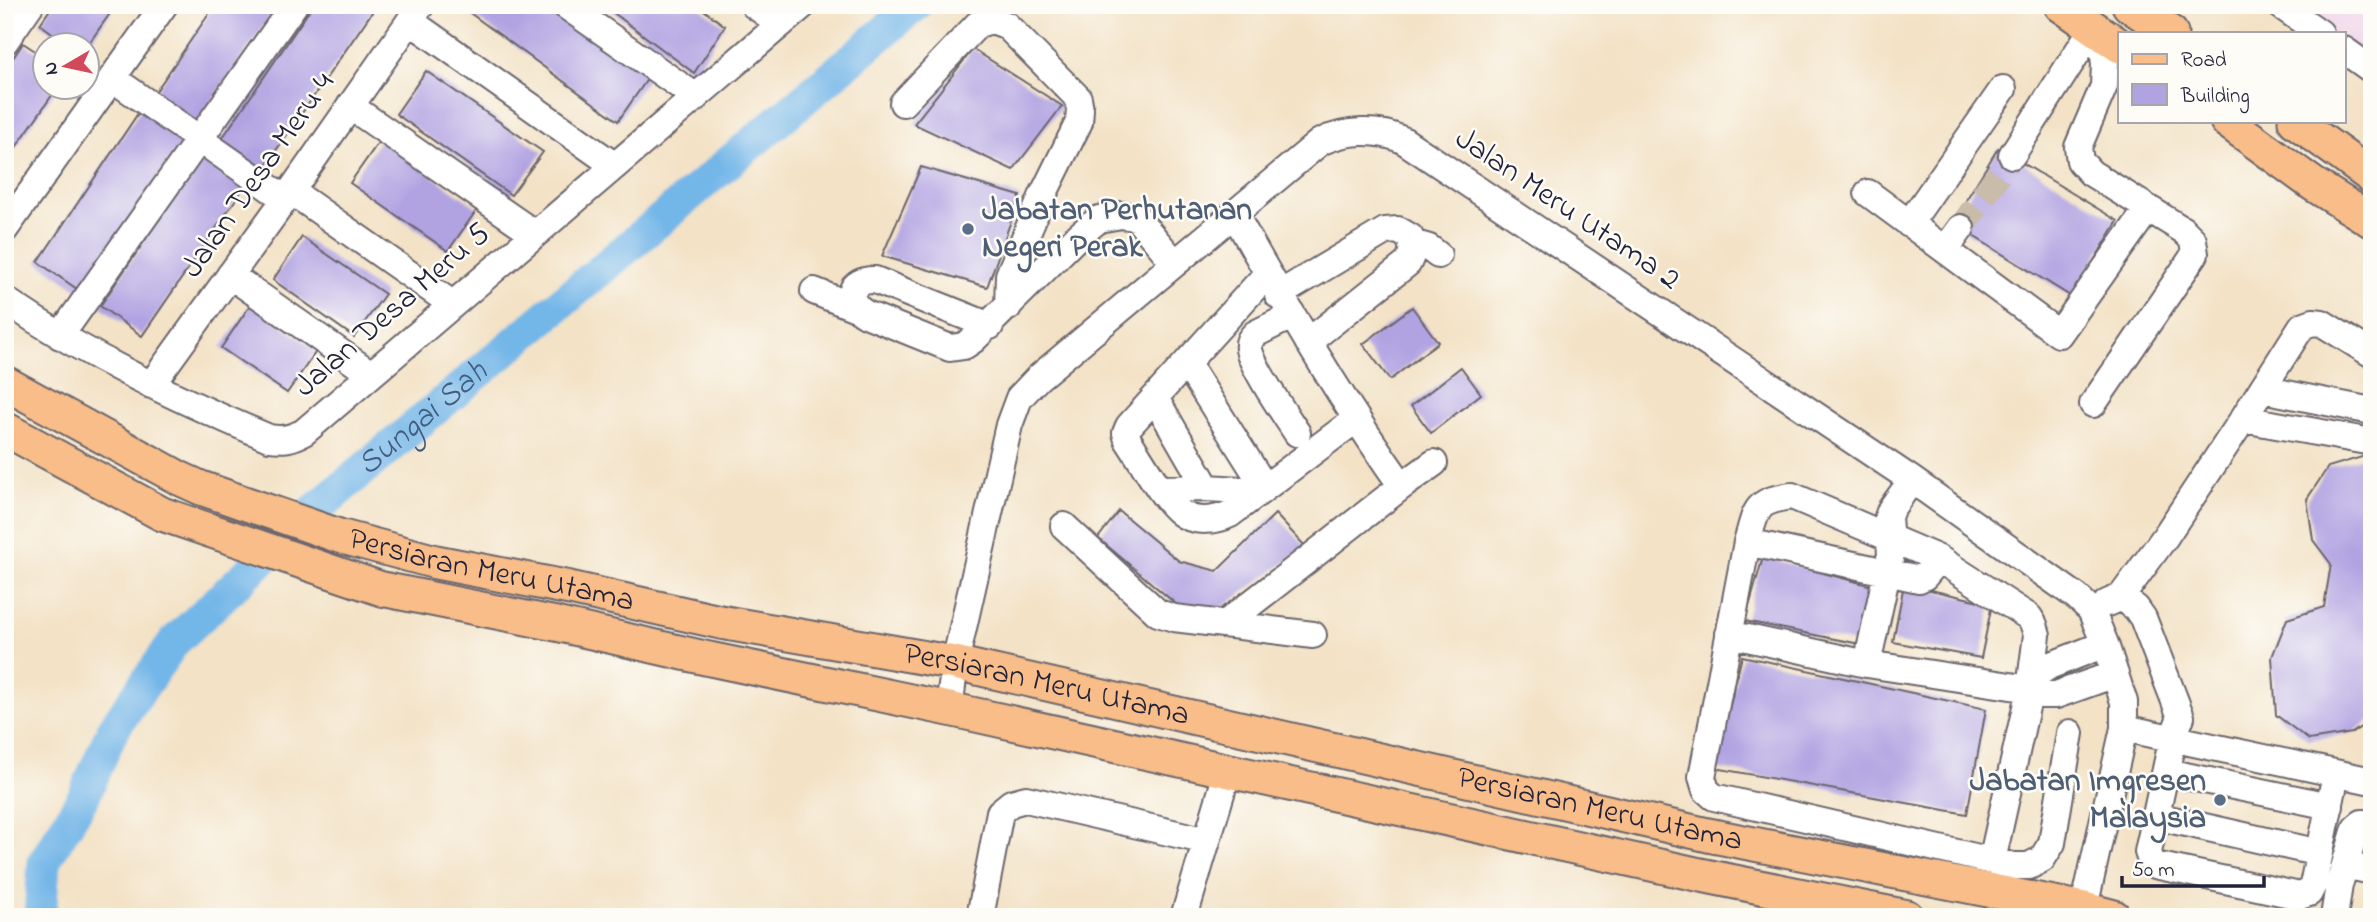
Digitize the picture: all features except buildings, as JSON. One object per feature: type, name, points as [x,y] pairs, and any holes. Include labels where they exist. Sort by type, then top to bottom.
[{"type":"main road","points":[[2061,5],[2106,28]]},
{"type":"main road","points":[[2129,5],[2170,32]]},
{"type":"main road","points":[[2228,122],[2313,184],[2372,221]]},
{"type":"main road","points":[[2296,122],[2372,177]]},
{"type":"main road","points":[[2313,184],[2337,214],[2372,243]]},
{"type":"main road","name":"Persiaran Meru Utama","points":[[5,383],[201,488],[339,536],[436,562],[570,588],[720,622],[955,663],[1708,835],[2093,914]]},
{"type":"main road","name":"Persiaran Meru Utama","points":[[5,429],[162,514],[382,589],[556,624],[1696,874],[1907,917]]},
{"type":"main road","points":[[705,658],[720,622]]},
{"type":"street","points":[[5,41],[30,5]]},
{"type":"street","points":[[5,229],[164,5]]},
{"type":"street","points":[[60,336],[294,5]]},
{"type":"street","points":[[565,5],[696,97]]},
{"type":"street","points":[[754,5],[781,24]]},
{"type":"street","name":"Jalan Desa Meru 5","points":[[5,300],[60,336],[151,385],[269,438],[293,438],[304,432],[803,5]]},
{"type":"street","points":[[2280,5],[2319,32]]},
{"type":"street","points":[[415,13],[615,166]]},
{"type":"street","name":"Jalan Desa Meru 4","points":[[151,385],[415,13]]},
{"type":"street","points":[[903,103],[978,24],[992,20],[1006,25],[1077,98],[1079,122],[1042,197],[1009,275],[999,317]]},
{"type":"street","points":[[2093,404],[2195,254],[2193,240],[2183,230],[2091,173],[2080,161],[2077,147],[2104,86],[2106,28]]},
{"type":"street","points":[[2012,155],[2106,28]]},
{"type":"street","points":[[2346,51],[2372,70]]},
{"type":"street","points":[[112,78],[199,139],[452,304]]},
{"type":"street","points":[[1909,224],[2003,89]]},
{"type":"street","points":[[2077,147],[2118,105]]},
{"type":"street","points":[[350,106],[535,234]]},
{"type":"street","name":"Jalan Meru Utama 2","points":[[949,709],[955,663],[1009,425],[1020,398],[1038,379],[1320,142],[1351,132],[1391,135],[1403,140],[1912,480],[2077,597],[2091,610],[2124,702],[2124,728],[2093,914]]},
{"type":"street","points":[[1868,193],[2059,334],[2147,210]]},
{"type":"street","points":[[814,291],[950,348],[964,346],[999,317],[1076,238],[1123,200],[1135,198],[1145,203],[1181,257]]},
{"type":"street","points":[[1234,213],[1307,342],[1355,419],[1402,486]]},
{"type":"street","points":[[1945,250],[1961,228]]},
{"type":"street","points":[[1307,342],[1408,263],[1412,258],[1412,243],[1406,233],[1392,229],[1385,231],[1279,295],[1187,364],[1129,426],[1126,433],[1128,440],[1182,514],[1206,520],[1223,518],[1230,514],[1355,419]]},
{"type":"street","points":[[1412,243],[1429,248],[1437,256]]},
{"type":"street","points":[[230,275],[371,374]]},
{"type":"street","points":[[856,308],[851,301],[852,292],[857,284],[865,279],[999,317]]},
{"type":"street","points":[[1279,295],[1248,346],[1254,364],[1297,433]]},
{"type":"street","points":[[2091,610],[2121,597],[2165,537],[2302,326],[2313,322],[2322,323],[2372,354]]},
{"type":"street","points":[[1187,364],[1261,489]]},
{"type":"street","points":[[2262,389],[2372,411]]},
{"type":"street","points":[[1155,398],[1207,488]]},
{"type":"street","points":[[2242,419],[2372,442]]},
{"type":"street","points":[[1225,624],[1434,463]]},
{"type":"street","points":[[1867,664],[1891,554],[1888,517],[1912,480]]},
{"type":"street","points":[[1162,489],[1261,489]]},
{"type":"street","points":[[1992,861],[2030,690],[2037,635],[2029,617],[1939,559],[1792,496],[1770,499],[1757,509],[1747,542],[1702,777],[1706,790],[1714,797],[2013,866],[2029,866],[2042,859],[2052,843],[2070,733]]},
{"type":"street","points":[[1064,526],[1158,613],[1174,618],[1313,635]]},
{"type":"street","points":[[1747,542],[1923,578],[1939,559]]},
{"type":"street","points":[[2121,597],[2136,608],[2143,618],[2181,717],[2173,737],[2148,852],[2155,865],[2300,896],[2309,893],[2313,885],[2336,774]]},
{"type":"street","points":[[1729,634],[1867,664],[2030,690],[2040,695],[2056,695],[2115,674]]},
{"type":"street","points":[[2030,690],[2035,675],[2049,666],[2105,645]]},
{"type":"street","points":[[2124,728],[2372,781]]},
{"type":"street","points":[[1184,917],[1228,770]]},
{"type":"street","points":[[2166,772],[2330,806]]},
{"type":"street","points":[[980,917],[1000,811],[1012,803],[1026,799],[1207,841]]},
{"type":"street","points":[[2155,816],[2320,853]]},
{"type":"street","points":[[2334,917],[2356,828],[2362,823],[2372,823]]},
{"type":"street","points":[[2345,865],[2372,871]]},
{"type":"shaded area","points":[[2270,5],[2372,5],[2372,78],[2346,59],[2346,32],[2308,32]]},
{"type":"waterway","name":"Sungai Sah","points":[[40,917],[44,862],[84,796],[113,729],[174,642],[315,510],[916,5]]},
{"type":"tunnel","points":[[1961,228],[2012,155]]},
{"type":"place","name":"Jabatan Perhutanan Negeri Perak","points":[[968,229]]},
{"type":"place","name":"Jabatan Imgresen Malaysia","points":[[2220,800]]}]
